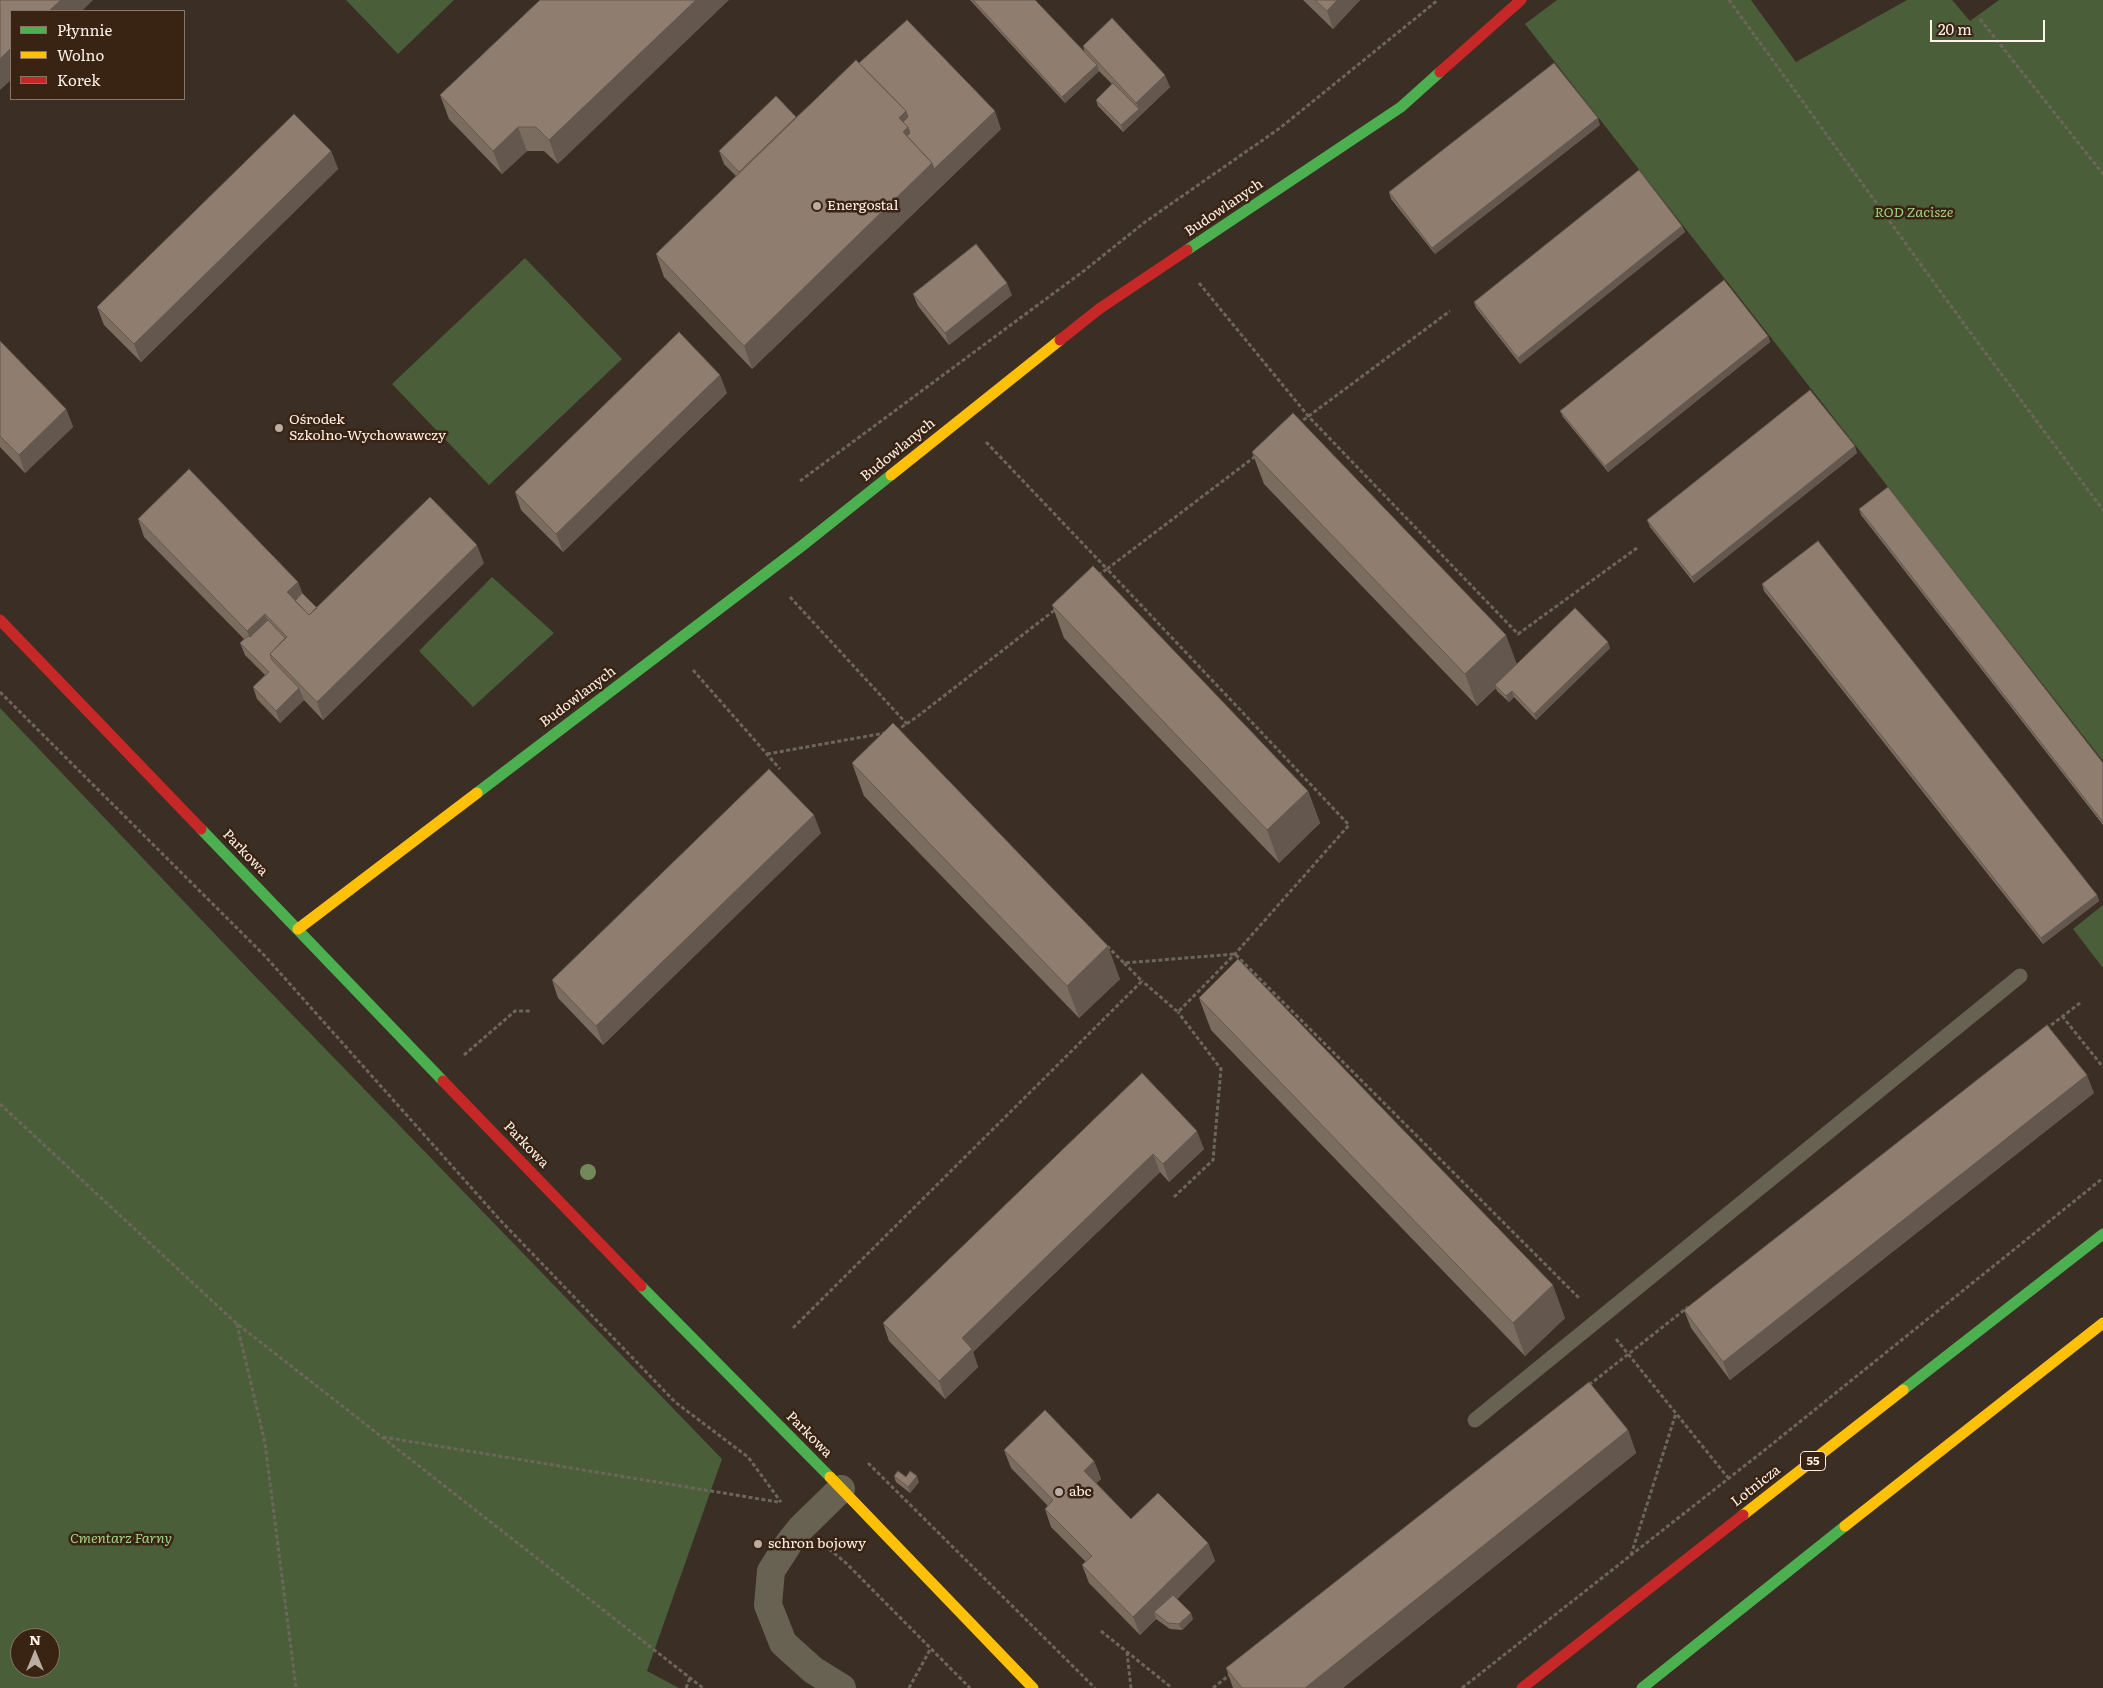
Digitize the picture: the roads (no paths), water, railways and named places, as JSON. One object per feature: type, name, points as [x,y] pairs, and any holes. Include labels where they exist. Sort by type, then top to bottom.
[{"type":"street","name":"Budowlanych","points":[[298,930],[767,572],[1099,309],[1178,258],[1401,107],[1521,0]]},
{"type":"street","name":"Parkowa","points":[[0,620],[636,1281],[1033,1688]]},
{"type":"street","name":"Lotnicza","points":[[1522,1688],[2103,1234]]},
{"type":"street","points":[[1642,1688],[2103,1323]]},
{"type":"street","points":[[841,1490],[789,1542],[771,1571],[768,1605],[783,1643],[813,1670],[842,1688]]},
{"type":"lane","points":[[1475,1420],[2020,976]]},
{"type":"place","name":"Energostal","points":[[817,206]]},
{"type":"place","name":"Ośrodek Szkolno-Wychowawczy","points":[[279,428]]},
{"type":"place","name":"abc","points":[[1059,1492]]},
{"type":"place","name":"schron bojowy","points":[[758,1544]]},
{"type":"park label","name":"ROD Zacisze","points":[[1914,213]]},
{"type":"park label","name":"Cmentarz Farny","points":[[121,1539]]}]
